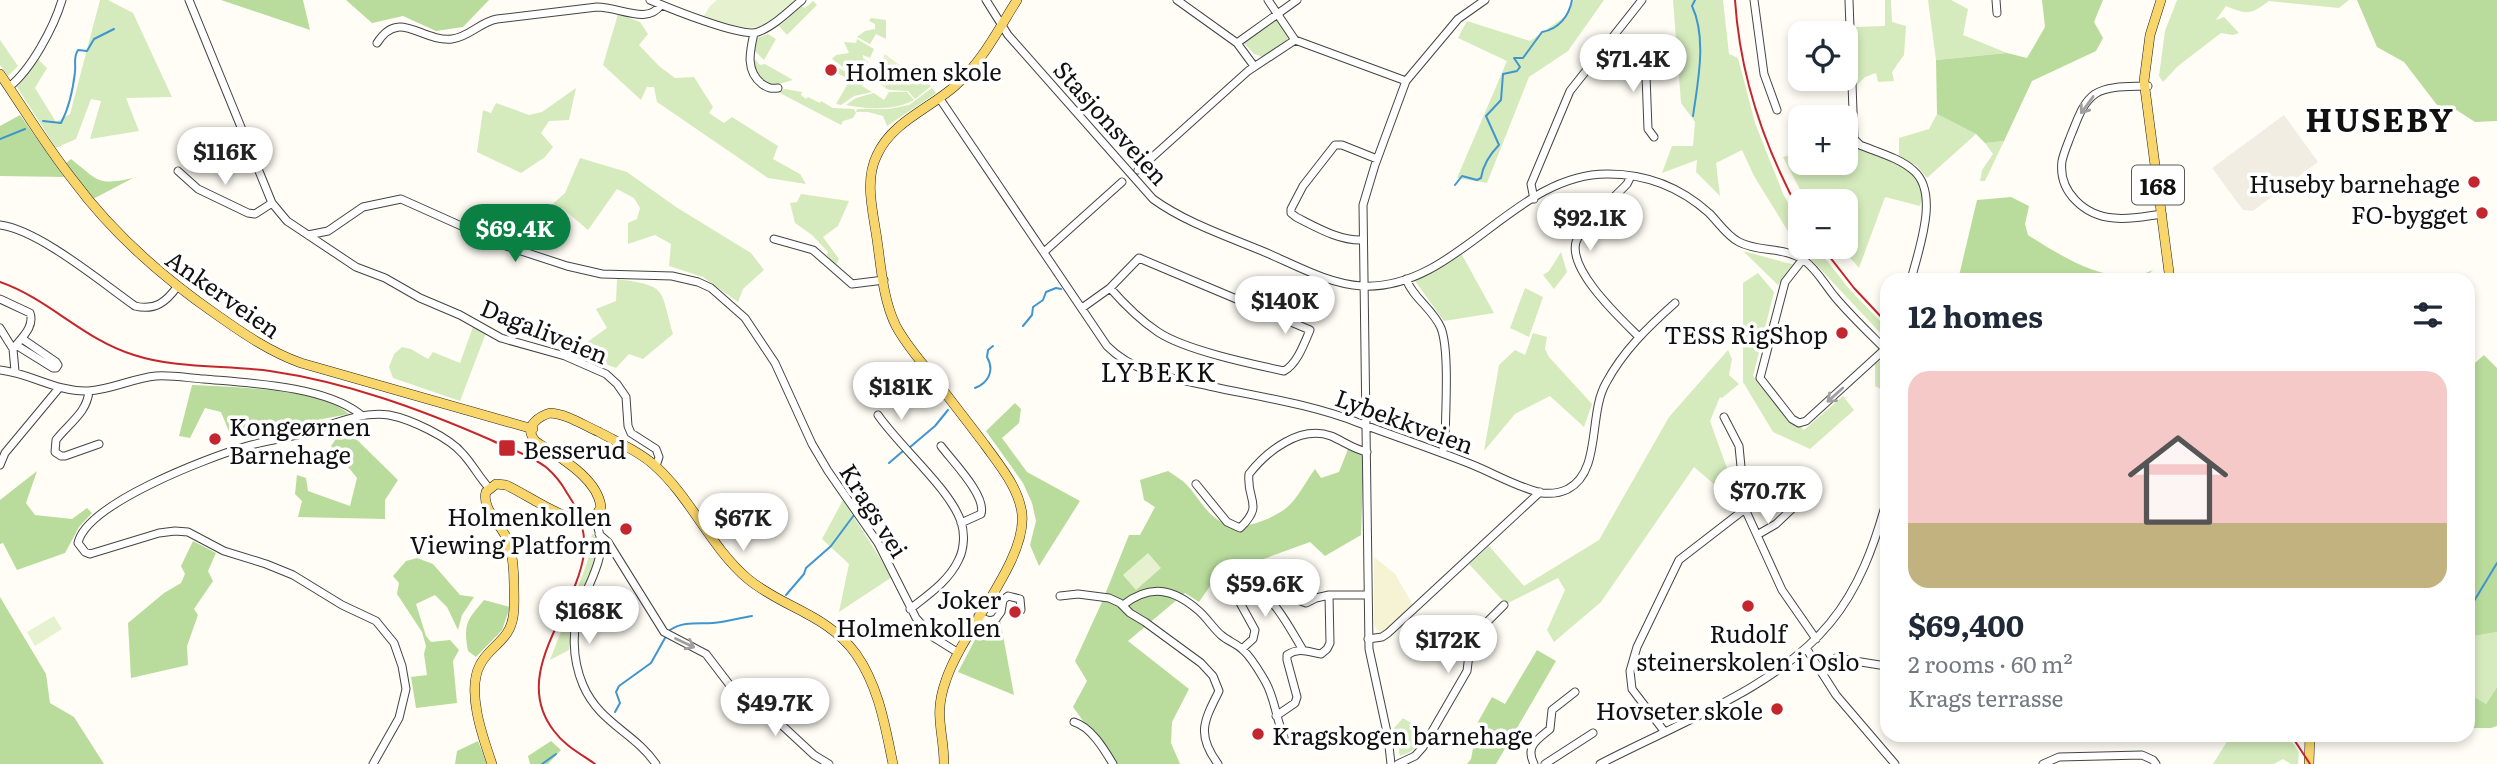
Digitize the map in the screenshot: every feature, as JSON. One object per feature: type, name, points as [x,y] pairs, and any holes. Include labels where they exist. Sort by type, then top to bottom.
[{"type":"main road","points":[[944,764],[939,707],[945,681],[957,652],[1019,544],[1023,523],[1019,500],[1003,470],[897,327],[884,280],[870,193],[872,165],[891,133],[940,99],[972,68],[1017,0]]},
{"type":"main road","name":"168","points":[[2161,0],[2150,35],[2144,70],[2170,273]]},
{"type":"main road","name":"Ankerveien","points":[[0,74],[88,200],[132,247],[177,287],[251,339],[283,357],[510,422],[535,425],[550,413],[566,417],[622,444],[656,466],[743,574],[766,591],[824,623],[850,647],[865,669],[880,705],[893,764]]},
{"type":"main road","points":[[492,764],[479,721],[475,695],[476,676],[481,663],[511,626],[514,572],[505,533],[485,504],[485,497],[489,488],[499,484],[506,485],[583,522],[594,519],[601,507],[597,493],[573,467],[547,448],[535,425]]},
{"type":"main road","points":[[2309,764],[2310,742]]},
{"type":"street","points":[[9,87],[49,34],[62,0]]},
{"type":"street","name":"Dagaliveien","points":[[189,0],[272,202],[282,216],[356,267],[385,278],[501,338],[565,356],[606,374],[624,393],[631,433],[656,449],[659,457],[656,466]]},
{"type":"street","points":[[650,0],[727,28],[754,33],[766,28],[802,0]]},
{"type":"street","name":"Stasjonsveien","points":[[986,0],[1002,26],[1135,181],[1159,203],[1179,215],[1335,280],[1365,286],[1406,279],[1440,262],[1556,186],[1577,178],[1605,174],[1661,182],[1683,193],[1742,244],[1788,253]]},
{"type":"street","points":[[1177,0],[1237,43],[1254,66]]},
{"type":"street","points":[[1268,0],[1295,40],[1406,81]]},
{"type":"street","points":[[1237,43],[1297,0]]},
{"type":"street","points":[[1391,764],[1388,737],[1370,664],[1368,639],[1363,205],[1406,81],[1458,19],[1485,0]]},
{"type":"street","points":[[1534,198],[1531,184],[1570,91],[1642,0]]},
{"type":"street","points":[[1754,0],[1764,75],[1777,110]]},
{"type":"street","points":[[1849,0],[1854,139],[1860,145],[1910,168],[1923,183],[1927,195],[1926,219],[1913,273]]},
{"type":"street","points":[[1996,0],[1997,13]]},
{"type":"street","points":[[377,43],[386,31],[394,26],[406,27],[431,37],[451,39],[466,35],[486,22],[497,19],[597,7],[648,15],[661,5]]},
{"type":"street","points":[[754,33],[749,62],[752,73],[767,87],[778,88]]},
{"type":"street","points":[[1138,170],[1254,66],[1295,40]]},
{"type":"street","points":[[1606,47],[1646,75],[1648,129],[1654,137]]},
{"type":"street","points":[[2147,88],[2122,88],[2093,95],[2080,114],[2064,155],[2062,169],[2071,195],[2090,212],[2120,218],[2162,214]]},
{"type":"street","name":"Lybekkveien","points":[[940,99],[1107,346],[1123,361],[1139,369],[1311,408],[1442,453],[1540,492]]},
{"type":"street","points":[[1363,240],[1329,233],[1296,217],[1291,213],[1291,209],[1303,186],[1335,145],[1342,145],[1377,159]]},
{"type":"street","points":[[178,171],[198,189],[248,214],[256,214],[272,202]]},
{"type":"street","points":[[1631,176],[1627,184],[1580,234],[1575,249],[1580,267],[1600,295],[1638,336]]},
{"type":"street","points":[[1044,252],[1122,182]]},
{"type":"street","name":"Krags vei","points":[[308,235],[328,231],[363,207],[383,201],[405,200],[515,250],[594,273],[659,275],[698,282],[711,288],[732,305],[754,330],[775,363],[812,444],[834,481],[878,543],[910,609],[927,633],[957,652]]},
{"type":"street","points":[[0,225],[12,227],[40,240],[135,306],[157,306],[168,299],[177,287]]},
{"type":"street","points":[[774,239],[813,250],[852,284],[884,280]]},
{"type":"street","points":[[1082,308],[1110,288],[1139,258],[1310,330],[1288,369],[1278,370],[1196,348],[1164,336],[1139,318],[1110,288]]},
{"type":"street","points":[[1880,344],[1852,317],[1803,259],[1789,274],[1783,289],[1760,378],[1796,422],[1806,421],[1880,355]]},
{"type":"street","points":[[1406,279],[1410,288],[1437,320],[1442,331],[1445,360],[1445,445],[1442,453]]},
{"type":"street","points":[[0,299],[30,313],[32,317],[32,325],[14,347],[15,371]]},
{"type":"street","points":[[1368,639],[1382,637],[1388,633],[1540,492],[1558,493],[1569,489],[1581,479],[1588,467],[1595,420],[1604,385],[1638,336],[1675,303]]},
{"type":"street","points":[[0,328],[14,347],[52,369],[56,368],[56,362],[24,340]]},
{"type":"street","points":[[0,370],[15,371],[22,376],[60,388],[89,391],[138,378],[160,376],[241,382],[295,390],[341,402],[360,414]]},
{"type":"street","points":[[0,465],[5,453],[60,388]]},
{"type":"street","points":[[89,391],[82,412],[56,439],[55,452],[65,456],[99,444]]},
{"type":"street","points":[[373,764],[399,718],[406,689],[394,643],[376,621],[341,605],[293,575],[224,551],[188,532],[159,533],[90,554],[78,543],[82,533],[101,513],[147,486],[245,447],[301,434],[360,414],[398,417],[440,437],[461,452],[489,488]]},
{"type":"street","points":[[878,415],[951,504],[961,523],[963,543],[955,567],[937,588],[910,609]]},
{"type":"street","points":[[1724,417],[1739,446],[1745,509],[1782,590],[1816,639]]},
{"type":"street","points":[[1196,484],[1227,522],[1240,528],[1252,516],[1249,474],[1286,442],[1306,434],[1320,433],[1367,452]]},
{"type":"street","points":[[941,446],[975,491],[982,505],[981,514],[961,523]]},
{"type":"street","points":[[1757,535],[1776,524],[1797,504]]},
{"type":"street","points":[[1664,731],[1633,690],[1630,671],[1637,647],[1679,560],[1745,509]]},
{"type":"street","points":[[594,519],[600,534],[608,542],[664,632],[706,654],[732,688],[759,704],[814,755],[829,764]]},
{"type":"street","points":[[1600,764],[1762,681],[1806,648],[1844,605],[1858,581],[1880,524]]},
{"type":"street","points":[[600,534],[599,563],[577,621],[574,638],[576,664],[583,684],[599,711],[656,764]]},
{"type":"street","points":[[1274,565],[1298,600],[1306,603],[1329,595],[1368,596]]},
{"type":"street","points":[[1242,649],[1253,639],[1255,630],[1240,601],[1240,593],[1253,587],[1261,591],[1283,618],[1303,650]]},
{"type":"street","points":[[1123,605],[1144,591],[1154,590],[1172,594],[1199,611],[1223,637],[1242,649],[1265,681],[1284,737]]},
{"type":"street","points":[[1307,592],[1316,598]]},
{"type":"street","points":[[1059,596],[1079,594],[1110,598],[1201,663],[1213,676],[1219,691],[1207,712],[1204,729],[1207,749],[1218,764]]},
{"type":"street","points":[[1276,716],[1295,703],[1297,697],[1287,655],[1303,650],[1321,654],[1330,643],[1329,595]]},
{"type":"street","points":[[978,616],[989,621],[996,619],[1001,612],[1003,600],[1008,596],[1020,599],[1021,610]]},
{"type":"street","points":[[1398,764],[1415,756],[1423,747],[1466,671],[1471,638],[1504,605]]},
{"type":"street","points":[[1806,648],[1836,695],[1895,764]]},
{"type":"street","points":[[1836,658],[1880,665]]},
{"type":"street","points":[[1534,764],[1531,749],[1539,737],[1550,729],[1552,710],[1575,692]]},
{"type":"street","points":[[1074,722],[1082,724],[1105,750],[1112,764]]},
{"type":"street","points":[[1545,764],[1593,733]]},
{"type":"street","points":[[2043,764],[2059,757],[2142,755],[2156,764]]},
{"type":"shaded area","points":[[2284,115],[2318,162],[2253,211],[2243,210],[2212,168]]},
{"type":"shaded area","points":[[1374,557],[1395,574],[1413,605],[1382,632],[1376,629],[1374,624]]},
{"type":"green space","points":[[100,0],[108,0],[133,13],[172,97],[126,98],[139,131],[90,139],[101,101],[91,99],[76,139],[56,148],[17,87],[38,59],[47,68],[35,88],[56,122],[70,114]]},
{"type":"green space","points":[[221,0],[303,0],[310,30]]},
{"type":"green space","points":[[346,0],[489,0],[463,27],[436,31],[403,16],[372,23]]},
{"type":"green space","points":[[717,0],[797,0],[762,25],[744,28],[703,17]]},
{"type":"green space","points":[[1574,0],[1604,0],[1568,51],[1529,77],[1487,183],[1457,178],[1507,61],[1458,38],[1467,21],[1530,41],[1567,15]]},
{"type":"green space","points":[[1673,0],[1723,0],[1729,54],[1738,58],[1755,123],[1788,202],[1788,231],[1754,176],[1742,150],[1716,163],[1720,196],[1696,172],[1697,160],[1662,173],[1672,146],[1693,146],[1695,122],[1681,103]]},
{"type":"green space","points":[[1885,0],[1891,0],[1892,22],[1906,26],[1904,55],[1892,72],[1894,81],[1878,82],[1876,73],[1865,77],[1858,84],[1858,27],[1885,26]]},
{"type":"green space","points":[[1928,0],[1951,0],[1968,9],[1963,35],[2007,53],[1936,60]]},
{"type":"green space","points":[[2042,0],[2103,0],[2094,22],[2103,38],[2096,51],[2032,81],[2004,141],[1985,143],[1976,134],[1937,114],[1936,60],[2007,53],[2027,58],[2045,27]]},
{"type":"green space","points":[[2177,0],[2349,0],[2339,8],[2269,1],[2249,12],[2226,6],[2216,20],[2224,17],[2239,33],[2221,33],[2178,66],[2163,82],[2159,76],[2165,31]]},
{"type":"green space","points":[[2357,0],[2497,0],[2497,121],[2475,122],[2455,109],[2437,105],[2404,62],[2377,47]]},
{"type":"green space","points":[[813,1],[817,5],[787,35],[779,26],[802,6],[805,8]]},
{"type":"green space","points":[[618,14],[640,22],[648,34],[639,45],[659,66],[675,78],[694,77],[713,107],[709,113],[724,123],[732,117],[778,146],[773,159],[800,174],[806,184],[768,178],[657,102],[654,87],[647,87],[641,100],[603,65]]},
{"type":"green space","points":[[871,18],[886,20],[886,39],[876,34],[870,44],[857,37],[865,31],[875,29],[875,24],[869,21]]},
{"type":"green space","points":[[1276,18],[1288,37],[1286,43],[1264,57],[1254,54],[1244,43],[1246,38]]},
{"type":"green space","points":[[768,34],[776,39],[764,60],[753,49],[754,39]]},
{"type":"green space","points":[[857,39],[874,49],[870,58],[863,55],[868,62],[862,72],[857,67],[860,73],[850,72],[832,59],[836,55],[849,53],[844,42],[856,43]]},
{"type":"green space","points":[[0,40],[18,66],[8,76],[0,65]]},
{"type":"green space","points":[[885,54],[898,64],[885,88],[872,78]]},
{"type":"green space","points":[[752,56],[760,65],[765,64],[793,80],[772,86],[758,74]]},
{"type":"green space","points":[[898,64],[931,86],[915,99],[908,91],[885,88]]},
{"type":"green space","points":[[833,65],[850,74],[866,77],[862,86],[872,92],[854,96],[841,105],[836,104],[850,80],[828,68]]},
{"type":"green space","points":[[576,88],[569,120],[549,121],[541,133],[553,147],[545,157],[521,173],[477,152],[483,110],[491,113],[496,103],[529,115],[542,112]]},
{"type":"green space","points":[[932,88],[936,93],[887,126],[883,116],[856,112],[857,109],[889,109],[909,105]]},
{"type":"green space","points":[[785,89],[802,92],[801,95],[806,99],[808,97],[820,103],[821,101],[833,108],[854,109],[856,113],[841,125],[778,92]]},
{"type":"green space","points":[[889,92],[907,92],[914,100],[889,107],[846,105],[856,98],[874,93],[884,100]]},
{"type":"green space","points":[[1937,114],[1976,134],[1927,178],[1916,165],[1899,159],[1899,138],[1929,129]]},
{"type":"green space","points":[[20,115],[64,177],[0,176],[0,126]]},
{"type":"green space","points":[[2004,141],[1985,181],[1980,181],[1982,170],[1993,154],[1985,143]]},
{"type":"green space","points":[[1858,148],[1914,170],[1924,192],[1920,206],[1885,197],[1859,268],[1851,259],[1858,259],[1858,189],[1800,189],[1792,175],[1858,175]]},
{"type":"green space","points":[[580,158],[627,172],[676,207],[751,253],[764,270],[743,289],[738,302],[703,277],[669,266],[671,244],[655,235],[628,244],[628,223],[637,219],[640,208],[634,198],[617,189],[588,230],[562,208],[547,209],[565,193]]},
{"type":"green space","points":[[71,159],[99,180],[112,182],[133,178],[93,199],[66,163]]},
{"type":"green space","points":[[801,194],[849,201],[838,226],[823,237],[839,259],[836,265],[812,235],[795,223],[790,203],[797,202]]},
{"type":"green space","points":[[2011,197],[2029,206],[2025,224],[2028,235],[2072,261],[2105,273],[1960,273],[1977,200]]},
{"type":"green space","points":[[1743,251],[1795,265],[1778,285]]},
{"type":"green space","points":[[1561,252],[1567,272],[1554,289],[1543,275],[1549,271]]},
{"type":"green space","points":[[1461,253],[1494,313],[1444,321],[1415,281]]},
{"type":"green space","points":[[1811,259],[1825,259],[1850,290],[1880,321],[1880,333]]},
{"type":"green space","points":[[1758,273],[1774,292],[1753,376],[1804,430],[1843,396],[1854,410],[1810,449],[1773,432],[1743,382],[1743,283]]},
{"type":"green space","points":[[617,279],[645,284],[659,292],[673,334],[643,359],[629,354],[616,368],[573,352],[607,328],[596,309],[616,301]]},
{"type":"green space","points":[[1525,288],[1543,297],[1529,337],[1510,328]]},
{"type":"green space","points":[[473,327],[486,333],[460,401],[393,378],[389,367],[394,354],[402,347],[428,359],[433,352],[460,363]]},
{"type":"green space","points":[[1533,333],[1547,337],[1545,349],[1549,357],[1592,404],[1584,427],[1550,396],[1515,414],[1484,451],[1499,365],[1515,350],[1525,355]]},
{"type":"green space","points":[[1728,350],[1732,359],[1729,375],[1739,384],[1720,397],[1710,421],[1737,496],[1730,498],[1694,467],[1601,602],[1554,642],[1547,630],[1565,590],[1558,578],[1506,604],[1469,564],[1489,546],[1524,586],[1599,540],[1669,417]]},
{"type":"green space","points":[[2484,355],[2497,368],[2497,632],[2475,636],[2475,363]]},
{"type":"green space","points":[[1880,360],[1880,389],[1875,386],[1875,364]]},
{"type":"green space","points":[[192,385],[297,394],[336,405],[349,414],[245,438],[231,436],[221,412],[205,408],[190,438],[179,436]]},
{"type":"green space","points":[[1015,403],[1021,409],[1019,423],[1002,438],[1027,472],[1080,501],[1039,566],[1030,545],[1036,521],[1032,503],[1023,483],[986,431]]},
{"type":"green space","points":[[358,422],[353,436],[398,480],[385,500],[385,519],[298,517],[302,501],[295,494],[297,475],[306,478],[308,491],[350,506],[357,478],[331,446],[336,439],[335,426]]},
{"type":"green space","points":[[1350,444],[1364,448],[1361,535],[1325,556],[1310,542],[1217,576],[1199,602],[1185,593],[1128,641],[1189,689],[1172,722],[1171,743],[1180,764],[1114,764],[1073,707],[1087,681],[1075,661],[1129,535],[1140,535],[1155,507],[1144,500],[1140,480],[1168,471],[1186,484],[1214,517],[1231,525],[1250,525],[1285,509],[1315,469],[1321,478],[1339,472]]},
{"type":"green space","points":[[37,471],[26,503],[35,515],[72,519],[87,508],[92,513],[79,527],[65,553],[17,570],[3,543],[0,544],[0,500]]},
{"type":"green space","points":[[843,500],[892,577],[839,612],[849,564],[822,539]]},
{"type":"green space","points":[[592,533],[598,541],[596,563],[573,620],[569,650],[550,660],[587,563]]},
{"type":"green space","points":[[193,541],[216,553],[208,571],[213,581],[194,609],[198,615],[187,646],[188,665],[131,678],[128,623],[164,593],[181,583],[185,574],[181,566]]},
{"type":"green space","points":[[1148,553],[1161,568],[1136,590],[1123,575]]},
{"type":"green space","points":[[417,558],[433,564],[460,595],[474,597],[462,615],[458,630],[447,607],[435,595],[416,604],[426,636],[431,642],[450,640],[459,650],[453,661],[457,703],[416,708],[411,677],[427,675],[424,654],[426,646],[422,632],[397,594],[399,583],[393,576],[406,561]]},
{"type":"green space","points":[[0,597],[46,674],[50,703],[74,717],[104,764],[0,764]]},
{"type":"green space","points":[[484,600],[510,607],[502,630],[476,657],[468,651],[466,628]]},
{"type":"green space","points":[[988,615],[1000,619],[1014,695],[958,672]]},
{"type":"green space","points":[[54,616],[62,629],[35,646],[27,632]]},
{"type":"green space","points":[[2497,632],[2497,687],[2486,704],[2475,697],[2475,636]]},
{"type":"green space","points":[[1537,650],[1556,661],[1496,764],[1467,764],[1471,759],[1478,722],[1492,697],[1505,704]]},
{"type":"green space","points":[[2497,687],[2497,726],[2475,728],[2475,697],[2486,704]]},
{"type":"green space","points":[[1403,718],[1427,733],[1416,748],[1400,756],[1394,728]]},
{"type":"green space","points":[[478,741],[487,764],[455,764],[457,751]]},
{"type":"green space","points":[[551,741],[561,750],[548,764],[530,764],[528,756]]},
{"type":"green space","points":[[2227,742],[2292,742],[2299,752],[2298,764],[2291,764],[2283,759],[2274,764],[2213,764]]},
{"type":"waterway","points":[[1455,185],[1462,176],[1477,180],[1481,178],[1487,160],[1499,145],[1486,116],[1501,100],[1503,74],[1517,71],[1520,67],[1514,58],[1523,58],[1542,32],[1562,21],[1572,0]]},
{"type":"waterway","points":[[1693,116],[1700,60],[1697,18],[1692,6],[1695,0]]},
{"type":"waterway","points":[[43,121],[61,123],[72,92],[78,50],[87,51],[94,39],[114,29]]},
{"type":"waterway","points":[[0,139],[25,129]]},
{"type":"waterway","points":[[1023,326],[1032,315],[1033,307],[1043,300],[1046,292],[1061,289]]},
{"type":"waterway","points":[[975,388],[989,376],[987,357],[988,350],[993,346]]},
{"type":"waterway","points":[[909,448],[935,426],[948,410]]},
{"type":"waterway","points":[[889,463],[903,451]]},
{"type":"waterway","points":[[786,595],[806,568],[831,546],[854,515]]},
{"type":"waterway","points":[[2475,599],[2497,563]]},
{"type":"waterway","points":[[670,630],[686,624],[752,616]]},
{"type":"waterway","points":[[615,712],[620,703],[616,692],[619,686],[651,663],[665,638]]},
{"type":"waterway","points":[[542,764],[556,754]]},
{"type":"railway","points":[[1735,0],[1748,83],[1765,137],[1788,189]]},
{"type":"railway","points":[[1831,259],[1880,316]]},
{"type":"railway","points":[[0,282],[35,298],[99,340],[134,355],[167,363],[270,371],[355,389],[410,407],[541,463],[561,483],[575,507],[583,529],[584,545],[579,575],[542,664],[539,687],[542,709],[558,736],[595,764]]},
{"type":"railway","points":[[2296,742],[2310,764]]},
{"type":"place","name":"Holmen skole","points":[[831,70]]},
{"type":"place","name":"Huseby barnehage","points":[[2474,182]]},
{"type":"place","name":"FO-bygget","points":[[2482,213]]},
{"type":"place","name":"TESS RigShop","points":[[1842,333]]},
{"type":"place","name":"Kongeørnen Barnehage","points":[[215,439]]},
{"type":"place","name":"Besserud","points":[[507,448]]},
{"type":"place","name":"Holmenkollen Viewing Platform","points":[[626,529]]},
{"type":"place","name":"Rudolf steinerskolen i Oslo","points":[[1748,606]]},
{"type":"place","name":"Joker Holmenkollen","points":[[1015,612]]},
{"type":"place","name":"Hovseter skole","points":[[1777,709]]},
{"type":"place","name":"Kragskogen barnehage","points":[[1258,734]]},
{"type":"district","name":"HUSEBY","points":[[2380,118]]},
{"type":"district","name":"LYBEKK","points":[[1159,370]]}]
